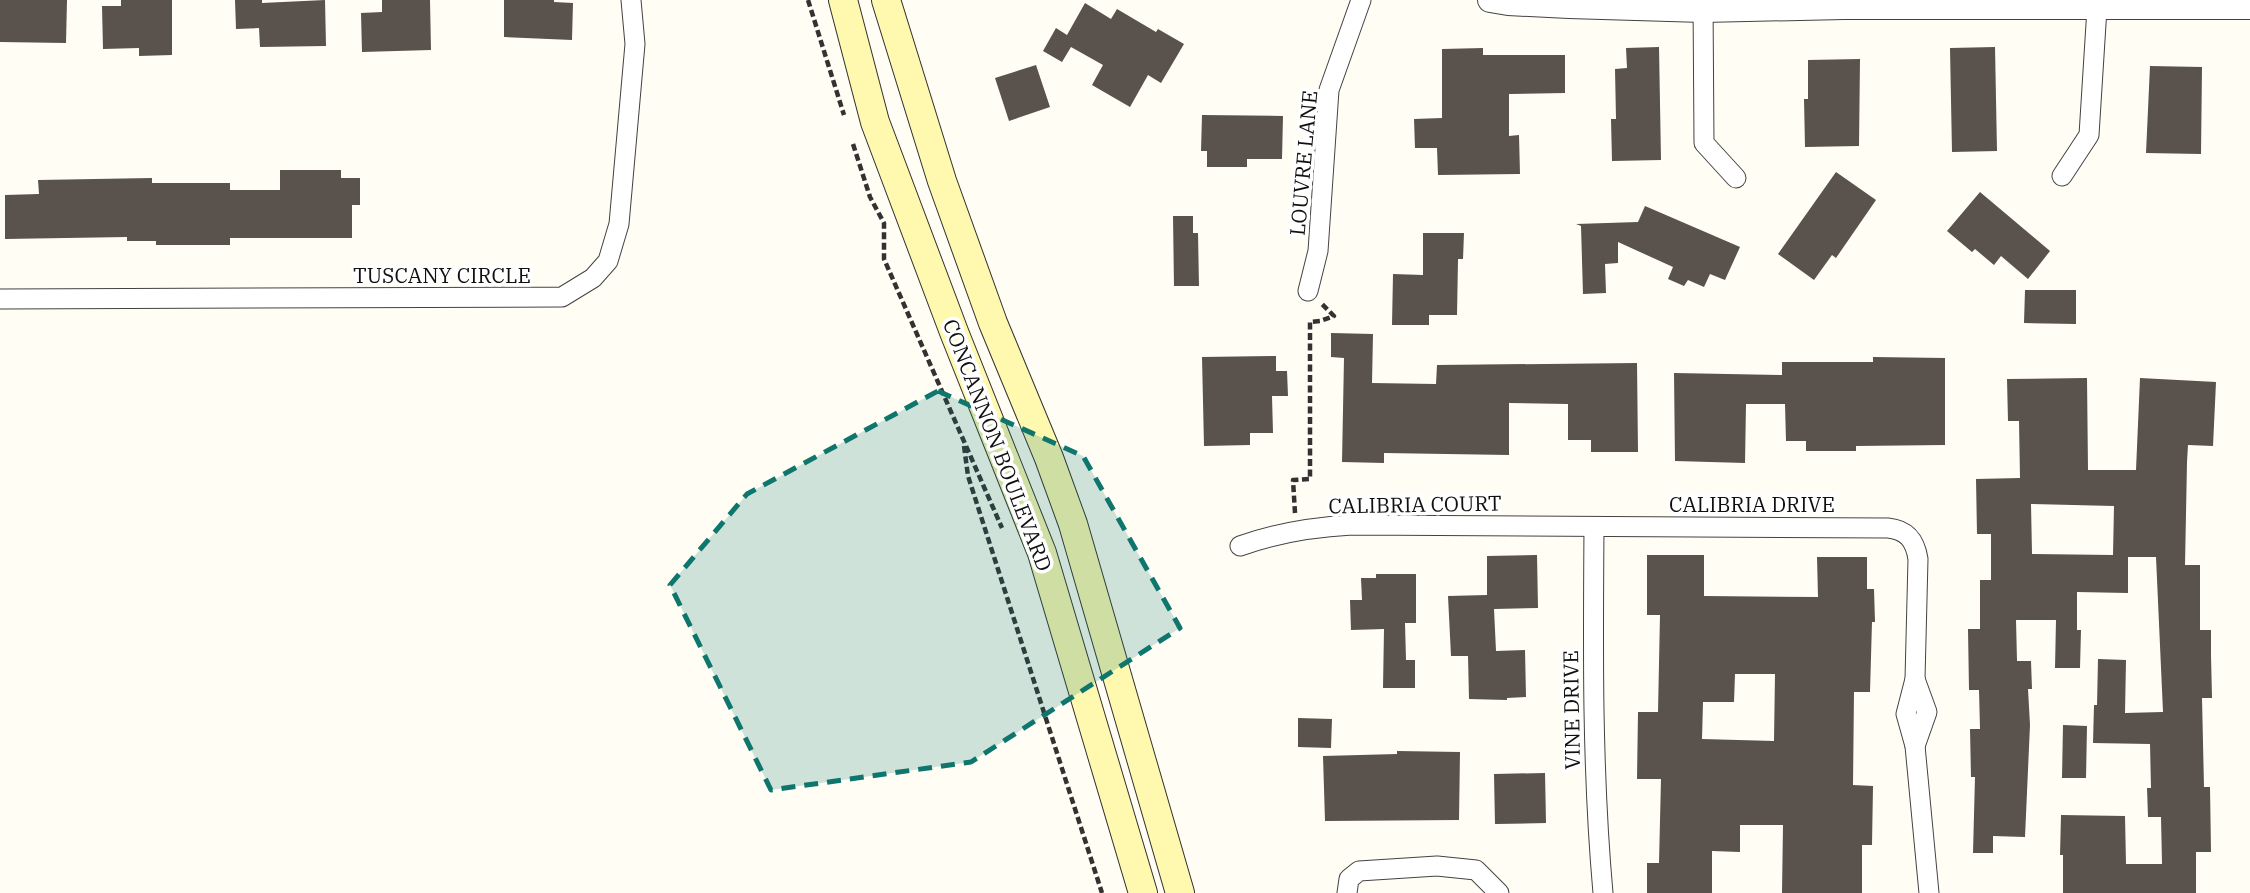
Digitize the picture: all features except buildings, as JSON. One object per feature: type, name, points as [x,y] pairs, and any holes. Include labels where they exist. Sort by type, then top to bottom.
[{"type":"main road","name":"CONCANNON BOULEVARD","points":[[843,0],[875,122],[954,332],[1042,553],[1143,893]]},
{"type":"main road","name":"CONCANNON BOULEVARD","points":[[886,0],[942,181],[993,323],[1049,458],[1073,524],[1180,893]]},
{"type":"street","name":"TUSCANY CIRCLE","points":[[0,299],[562,297],[593,278],[608,261],[619,225],[635,44],[631,0]]},
{"type":"street","name":"LOUVRE LANE","points":[[1308,291],[1318,251],[1329,90],[1361,0]]},
{"type":"street","points":[[1490,0],[1557,6],[2250,8]]},
{"type":"street","points":[[1703,5],[1704,142],[1736,178]]},
{"type":"street","points":[[2062,176],[2089,135],[2097,8]]},
{"type":"street","name":"CALIBRIA COURT","points":[[1240,546],[1296,531],[1352,525],[1594,527]]},
{"type":"street","name":"CALIBRIA DRIVE","points":[[1594,527],[1888,528],[1909,535],[1916,546],[1918,559],[1915,679],[1927,712],[1915,746],[1928,893]]},
{"type":"street","name":"VINE DRIVE","points":[[1594,527],[1595,812],[1603,893]]},
{"type":"street","points":[[1348,893],[1349,878],[1359,871],[1437,866],[1476,870],[1499,893]]},
{"type":"path","points":[[808,0],[845,118]]},
{"type":"path","points":[[849,131],[870,197],[884,223],[884,258],[1005,536]]},
{"type":"path","points":[[1296,531],[1293,480],[1310,479],[1310,322],[1334,316]]},
{"type":"path","points":[[963,441],[968,476],[1102,893]]},
{"type":"highlighted area","points":[[938,391],[1083,456],[1180,628],[971,762],[771,790],[670,585],[747,494]]}]
